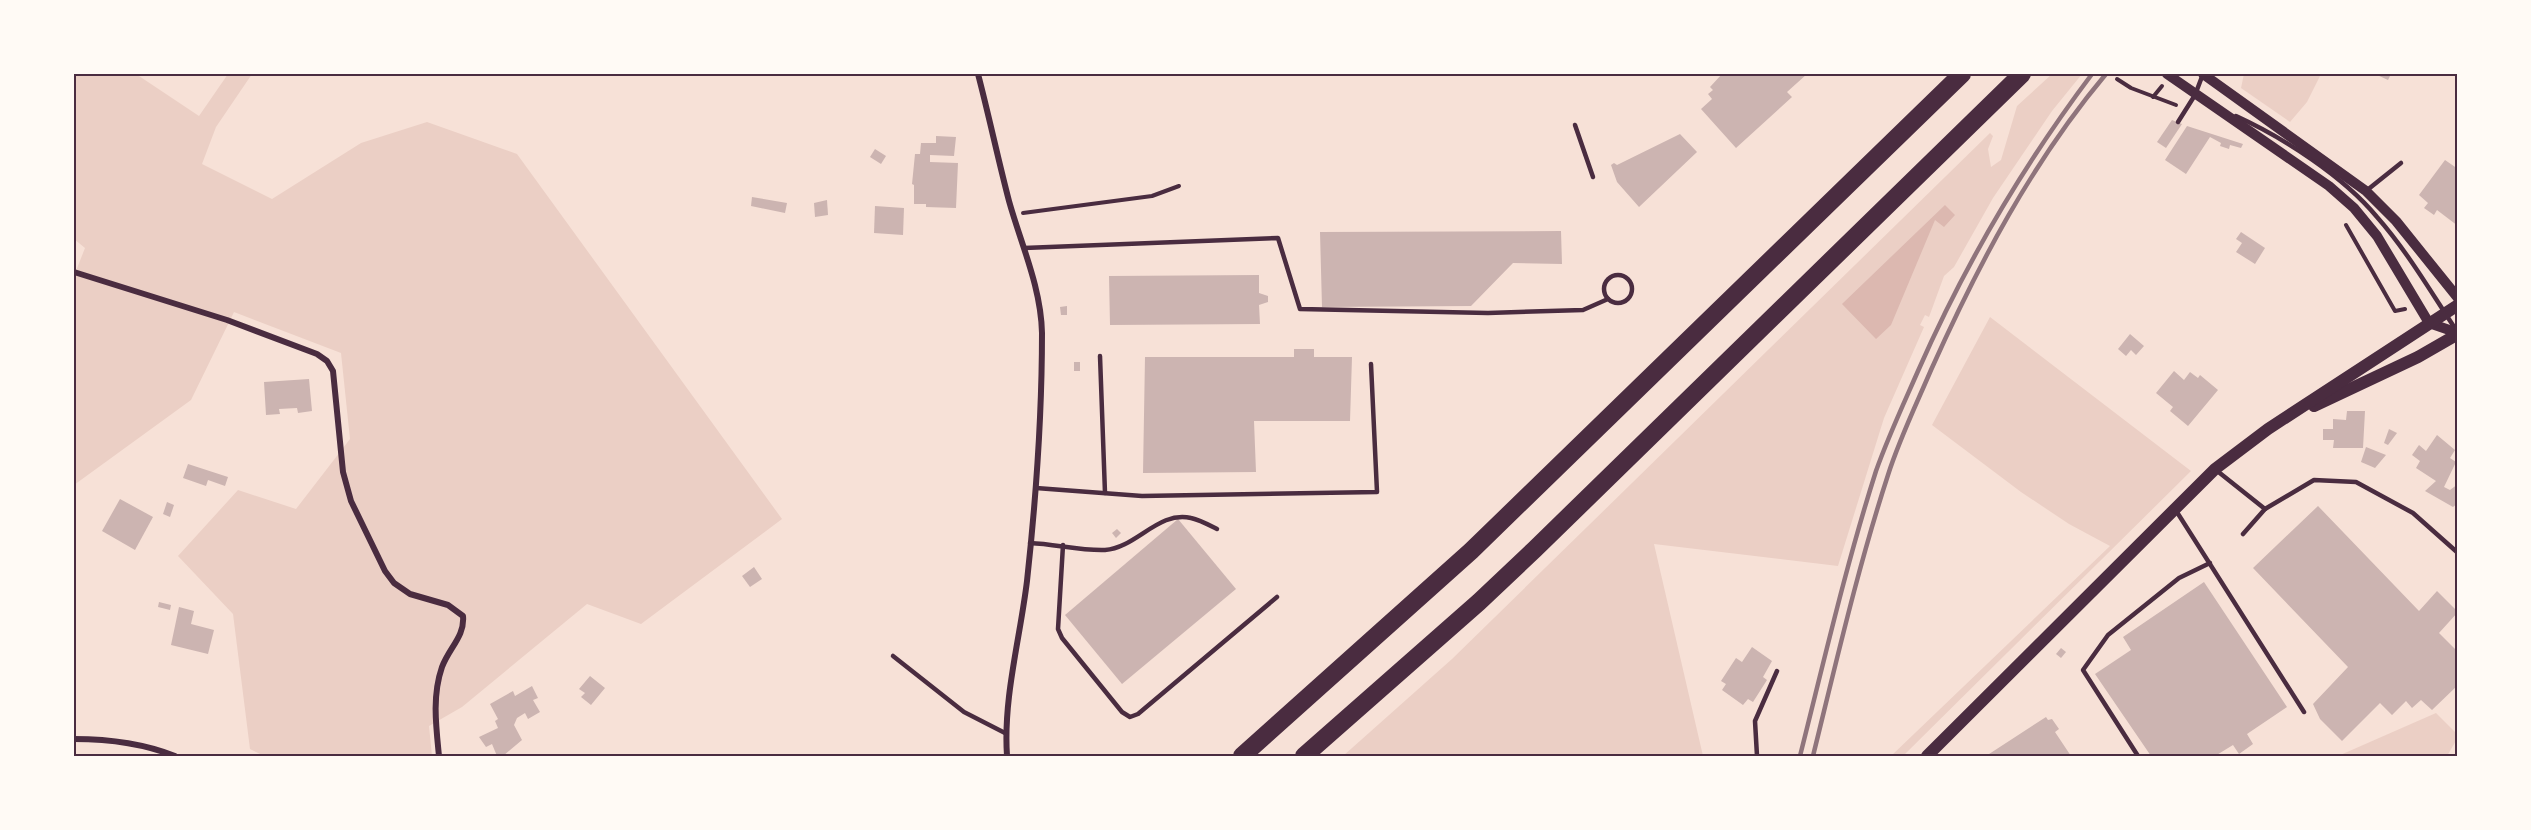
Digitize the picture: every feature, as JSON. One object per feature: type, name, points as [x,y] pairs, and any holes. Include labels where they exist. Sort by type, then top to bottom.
[{"type":"highway","points":[[1242,756],[1471,551],[1962,74]]},
{"type":"highway","points":[[1304,756],[1503,580],[2022,74]]},
{"type":"main road","points":[[1927,756],[2215,469],[2268,429],[2457,305]]},
{"type":"main road","points":[[2268,429],[2418,357],[2457,333]]},
{"type":"street","points":[[978,74],[1013,214],[1033,275],[1042,332],[1036,488],[1005,733],[1007,756]]},
{"type":"street","points":[[2167,74],[2329,186],[2354,208],[2377,236],[2429,323],[2457,333]]},
{"type":"street","points":[[2203,74],[2366,191],[2396,221],[2457,298]]},
{"type":"street","points":[[74,272],[227,320],[317,354],[327,361],[333,371],[344,472],[351,501],[385,571],[394,583],[410,594],[448,605],[463,616],[461,634],[442,666],[437,687],[435,715],[439,756]]},
{"type":"street","points":[[74,739],[149,746],[175,756]]},
{"type":"lane","points":[[2178,122],[2195,95],[2203,74]]},
{"type":"lane","points":[[2219,109],[2267,130],[2360,199],[2378,217],[2457,333]]},
{"type":"lane","points":[[1575,125],[1593,177]]},
{"type":"lane","points":[[2366,191],[2401,163]]},
{"type":"lane","points":[[1023,248],[1278,238],[1300,309],[1500,313],[1584,310],[1608,299]]},
{"type":"lane","points":[[1612,276],[1625,278],[1631,289],[1628,298],[1616,303],[1608,299],[1604,291],[1606,282],[1612,276]]},
{"type":"lane","points":[[1100,356],[1105,493]]},
{"type":"lane","points":[[1036,488],[1143,496],[1377,492],[1371,364]]},
{"type":"lane","points":[[2215,469],[2265,509]]},
{"type":"lane","points":[[2243,534],[2265,509],[2314,480],[2356,482],[2413,513],[2457,553]]},
{"type":"lane","points":[[2174,508],[2304,712]]},
{"type":"lane","points":[[1030,543],[1105,550],[1120,547],[1164,521],[1177,518],[1191,518],[1217,529]]},
{"type":"lane","points":[[1063,545],[1058,629],[1062,638],[1122,712],[1130,717],[1138,714],[1277,597]]},
{"type":"lane","points":[[2138,756],[2083,670],[2108,635],[2179,578],[2210,563]]},
{"type":"lane","points":[[893,656],[963,712],[1005,733]]},
{"type":"lane","points":[[1757,756],[1755,721],[1777,671]]},
{"type":"path","points":[[2117,80],[2131,88],[2187,110]]},
{"type":"path","points":[[1013,214],[1152,196],[1179,186]]},
{"type":"path","points":[[2345,222],[2395,311]]},
{"type":"shaded area","points":[[74,74],[136,74],[199,116],[228,74],[252,74],[216,127],[202,164],[272,199],[361,143],[427,122],[517,154],[782,519],[641,624],[587,604],[462,707],[429,726],[432,756],[264,756],[250,749],[233,614],[178,556],[238,490],[296,509],[350,439],[341,353],[234,312],[191,400],[74,485],[74,276],[85,248],[74,239]]},
{"type":"shaded area","points":[[2052,74],[2082,74],[2052,111],[1993,198],[1954,267],[1944,276],[1929,317],[1925,315],[1920,325],[1924,327],[1884,418],[1838,566],[1654,544],[1703,756],[1343,756],[1452,659],[1990,133],[1993,136],[1988,149],[1991,167],[2001,160],[2017,106]]},
{"type":"shaded area","points":[[2244,74],[2321,74],[2307,102],[2290,122],[2241,88]]},
{"type":"shaded area","points":[[1945,205],[1955,215],[1944,227],[1935,220],[1891,325],[1876,339],[1842,304]]},
{"type":"shaded area","points":[[1990,317],[2191,471],[1903,756],[1891,756],[2110,546],[2069,524],[2021,492],[1932,425]]},
{"type":"shaded area","points":[[2436,713],[2457,734],[2457,739],[2447,756],[2338,756]]},
{"type":"building","points":[[1722,74],[1807,74],[1787,92],[1792,97],[1736,148],[1701,109],[1712,99],[1708,94],[1713,90],[1710,87]]},
{"type":"building","points":[[2375,74],[2391,74],[2388,80]]},
{"type":"building","points":[[2172,120],[2182,124],[2166,148],[2157,142]]},
{"type":"building","points":[[2187,126],[2243,144],[2241,148],[2230,145],[2229,149],[2220,146],[2221,143],[2210,137],[2186,174],[2165,160]]},
{"type":"building","points":[[1680,134],[1697,152],[1639,207],[1617,182],[1611,165],[1614,163],[1617,165]]},
{"type":"building","points":[[936,136],[956,137],[954,156],[930,155],[930,162],[958,163],[956,208],[926,207],[926,204],[914,204],[914,185],[912,184],[915,154],[920,154],[921,143],[936,143]]},
{"type":"building","points":[[875,149],[886,156],[881,164],[870,157]]},
{"type":"building","points":[[2445,160],[2458,169],[2458,226],[2437,210],[2434,215],[2424,208],[2428,203],[2419,195]]},
{"type":"building","points":[[752,197],[787,203],[785,213],[751,206]]},
{"type":"building","points":[[827,200],[828,215],[815,217],[814,203]]},
{"type":"building","points":[[875,206],[904,208],[903,235],[874,233]]},
{"type":"building","points":[[1561,231],[1562,264],[1513,263],[1471,306],[1322,307],[1320,232]]},
{"type":"building","points":[[2241,232],[2265,248],[2255,264],[2236,252],[2242,243],[2236,239]]},
{"type":"building","points":[[1259,275],[1259,293],[1268,296],[1268,302],[1259,305],[1260,324],[1110,325],[1109,276]]},
{"type":"building","points":[[1067,306],[1067,315],[1061,315],[1060,307]]},
{"type":"building","points":[[2130,334],[2144,346],[2136,355],[2131,350],[2126,356],[2118,349]]},
{"type":"building","points":[[1294,349],[1314,349],[1314,357],[1352,357],[1350,421],[1254,421],[1256,472],[1143,473],[1145,357],[1294,357]]},
{"type":"building","points":[[1074,362],[1080,362],[1080,371],[1074,371]]},
{"type":"building","points":[[2174,371],[2184,380],[2190,372],[2198,378],[2200,375],[2218,390],[2188,426],[2170,411],[2173,407],[2156,393]]},
{"type":"building","points":[[309,379],[312,411],[298,413],[297,408],[279,409],[280,414],[266,415],[264,382]]},
{"type":"building","points":[[2347,411],[2365,411],[2363,448],[2333,448],[2334,440],[2323,440],[2323,429],[2333,429],[2333,419],[2346,420]]},
{"type":"building","points":[[2389,429],[2397,433],[2388,445],[2384,443]]},
{"type":"building","points":[[2437,435],[2455,450],[2450,458],[2456,462],[2444,487],[2450,490],[2458,484],[2458,503],[2453,507],[2425,491],[2436,481],[2416,468],[2420,461],[2412,455],[2419,445],[2426,451]]},
{"type":"building","points":[[2366,447],[2386,455],[2375,468],[2361,462]]},
{"type":"building","points":[[188,464],[228,477],[225,486],[208,480],[206,486],[183,478]]},
{"type":"building","points":[[120,499],[153,517],[135,550],[102,531]]},
{"type":"building","points":[[167,502],[174,505],[170,517],[163,514]]},
{"type":"building","points":[[2318,506],[2419,611],[2437,591],[2458,612],[2439,633],[2458,652],[2458,685],[2432,710],[2421,700],[2412,708],[2406,701],[2392,715],[2380,703],[2342,741],[2320,719],[2313,704],[2348,667],[2253,568]]},
{"type":"building","points":[[1178,519],[1236,589],[1122,684],[1065,615]]},
{"type":"building","points":[[1117,529],[1121,533],[1116,538],[1112,533]]},
{"type":"building","points":[[754,567],[762,579],[750,587],[742,576]]},
{"type":"building","points":[[2204,582],[2287,707],[2247,734],[2253,744],[2239,754],[2233,745],[2215,756],[2151,756],[2095,674],[2131,650],[2123,637]]},
{"type":"building","points":[[159,602],[171,605],[170,610],[158,607]]},
{"type":"building","points":[[179,607],[194,611],[191,624],[214,630],[208,654],[171,645]]},
{"type":"building","points":[[1752,647],[1772,661],[1763,677],[1767,680],[1753,702],[1748,699],[1743,705],[1722,690],[1726,684],[1721,681],[1736,658],[1742,662]]},
{"type":"building","points":[[2061,648],[2066,652],[2061,658],[2056,654]]},
{"type":"building","points":[[590,676],[605,688],[591,705],[581,697],[585,693],[579,689]]},
{"type":"building","points":[[532,686],[538,698],[533,700],[540,712],[528,719],[525,713],[517,718],[514,725],[522,740],[503,756],[497,756],[492,744],[486,747],[479,737],[498,728],[495,721],[498,719],[490,704],[513,691],[515,696]]},
{"type":"building","points":[[2046,717],[2048,720],[2052,719],[2059,729],[2055,732],[2071,756],[1986,756]]},
{"type":"railway","points":[[1800,756],[1855,542],[1876,471],[1896,420],[1936,331],[1996,217],[2066,109],[2092,74]]},
{"type":"railway","points":[[1813,756],[1867,545],[1892,462],[1908,422],[1968,292],[2008,216],[2054,143],[2106,74]]}]
